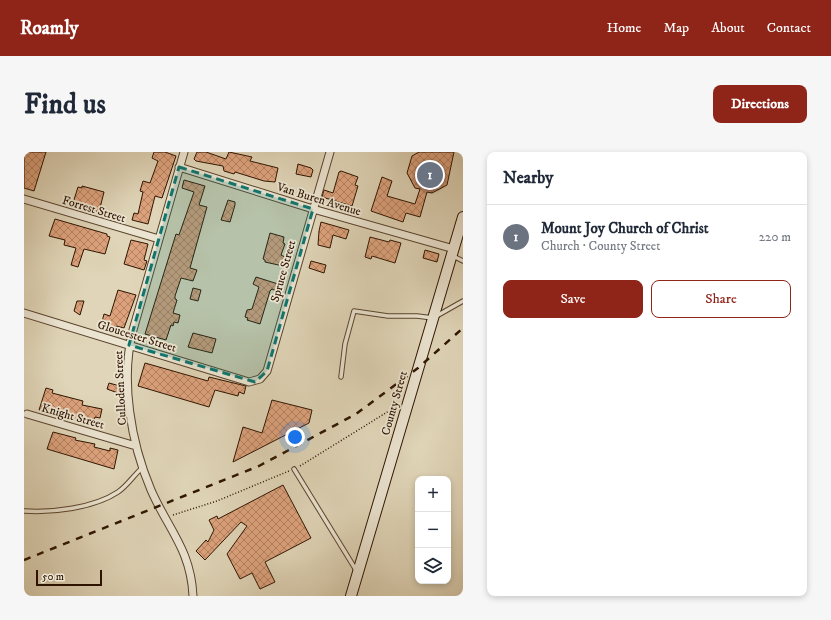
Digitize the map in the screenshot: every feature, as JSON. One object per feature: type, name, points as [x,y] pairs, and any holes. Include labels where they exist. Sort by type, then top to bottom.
[{"type":"street","name":"Culloden Street","points":[[184,152],[129,345],[128,360],[130,409],[136,446],[157,501],[183,548],[192,579],[194,596]]},
{"type":"street","name":"Spruce Street","points":[[244,380],[255,382],[267,371],[330,152]]},
{"type":"street","name":"Van Buren Avenue","points":[[179,167],[453,252]]},
{"type":"street","name":"Forrest Street","points":[[24,199],[159,239]]},
{"type":"street","name":"County Street","points":[[352,596],[463,217]]},
{"type":"street","name":"Gloucester Street","points":[[24,313],[244,380]]},
{"type":"street","name":"Knight Street","points":[[27,414],[136,446]]},
{"type":"lane","points":[[453,252],[463,261]]},
{"type":"lane","points":[[340,377],[345,344],[354,311],[388,316],[417,316],[433,318],[463,301]]},
{"type":"lane","points":[[24,512],[40,512],[73,508],[104,499],[118,492],[143,467]]},
{"type":"lane","points":[[294,469],[358,573]]},
{"type":"highlighted area","points":[[179,167],[313,209],[267,371],[255,382],[129,345]]},
{"type":"building","points":[[24,152],[46,152],[34,191],[24,188]]},
{"type":"building","points":[[154,152],[165,152],[176,156],[162,198],[155,196],[148,224],[132,220],[134,213],[138,214],[143,192],[140,191],[143,181],[150,183],[158,161],[152,158]]},
{"type":"building","points":[[197,152],[206,152],[226,159],[229,152],[252,157],[250,161],[278,168],[275,182],[264,181],[235,172],[234,174],[224,171],[223,166],[196,161],[194,159]]},
{"type":"building","points":[[419,152],[454,152],[447,185],[432,193],[427,192],[420,217],[406,213],[403,222],[371,211],[382,177],[392,181],[387,196],[415,204],[420,189],[415,188],[407,173],[412,156]]},
{"type":"building","points":[[298,164],[313,170],[311,177],[296,174]]},
{"type":"building","points":[[341,171],[358,177],[355,185],[358,186],[352,206],[322,197],[324,190],[333,193],[339,172]]},
{"type":"building","points":[[184,180],[205,186],[199,205],[207,207],[190,268],[197,270],[193,281],[181,278],[175,296],[175,299],[177,300],[173,313],[180,315],[178,323],[174,322],[173,326],[171,325],[166,340],[145,334],[176,234],[179,235],[194,192],[182,188]]},
{"type":"building","points":[[82,186],[104,192],[99,212],[73,203],[78,187],[82,188]]},
{"type":"building","points":[[228,200],[235,202],[230,222],[221,220]]},
{"type":"building","points":[[55,219],[107,234],[107,236],[110,237],[105,254],[84,249],[78,267],[71,265],[76,248],[64,245],[65,240],[49,236]]},
{"type":"building","points":[[321,222],[349,230],[346,239],[333,235],[330,248],[318,245]]},
{"type":"building","points":[[270,233],[284,237],[283,243],[285,244],[281,255],[285,257],[283,266],[265,262],[263,259]]},
{"type":"building","points":[[370,237],[389,242],[390,240],[401,243],[395,263],[372,256],[371,259],[365,257]]},
{"type":"building","points":[[131,240],[148,244],[144,260],[147,261],[144,270],[124,264]]},
{"type":"building","points":[[425,250],[439,254],[437,262],[423,258]]},
{"type":"building","points":[[311,261],[326,265],[324,273],[309,268]]},
{"type":"building","points":[[256,277],[278,284],[276,291],[272,289],[270,291],[260,324],[247,320],[248,318],[245,317],[247,310],[252,309],[259,287],[253,284]]},
{"type":"building","points":[[193,288],[201,290],[198,301],[190,299]]},
{"type":"building","points":[[118,290],[136,295],[124,328],[116,326],[116,328],[105,325],[106,323],[102,322],[104,314],[110,316]]},
{"type":"building","points":[[77,301],[84,301],[80,315],[74,311]]},
{"type":"building","points":[[193,333],[216,339],[212,353],[188,347]]},
{"type":"building","points":[[145,363],[208,381],[209,377],[246,386],[244,394],[239,392],[238,396],[215,390],[209,407],[138,386]]},
{"type":"building","points":[[109,383],[120,386],[118,393],[107,389]]},
{"type":"building","points":[[46,388],[53,390],[52,393],[83,401],[82,405],[102,409],[100,418],[95,417],[93,424],[39,410]]},
{"type":"building","points":[[272,400],[312,410],[309,423],[233,462],[243,427],[262,433]]},
{"type":"building","points":[[53,432],[76,438],[75,440],[95,444],[94,447],[110,451],[110,448],[118,450],[114,469],[47,449]]},
{"type":"building","points":[[283,485],[311,538],[265,562],[275,582],[260,589],[252,573],[240,579],[227,554],[247,526],[241,522],[205,560],[196,551],[206,540],[208,542],[214,530],[209,520],[217,516],[218,519]]},
{"type":"railway","points":[[24,560],[259,466],[356,414],[418,368],[463,328]]},
{"type":"place","name":"Mount Joy Church of Christ","points":[[430,175]]}]
